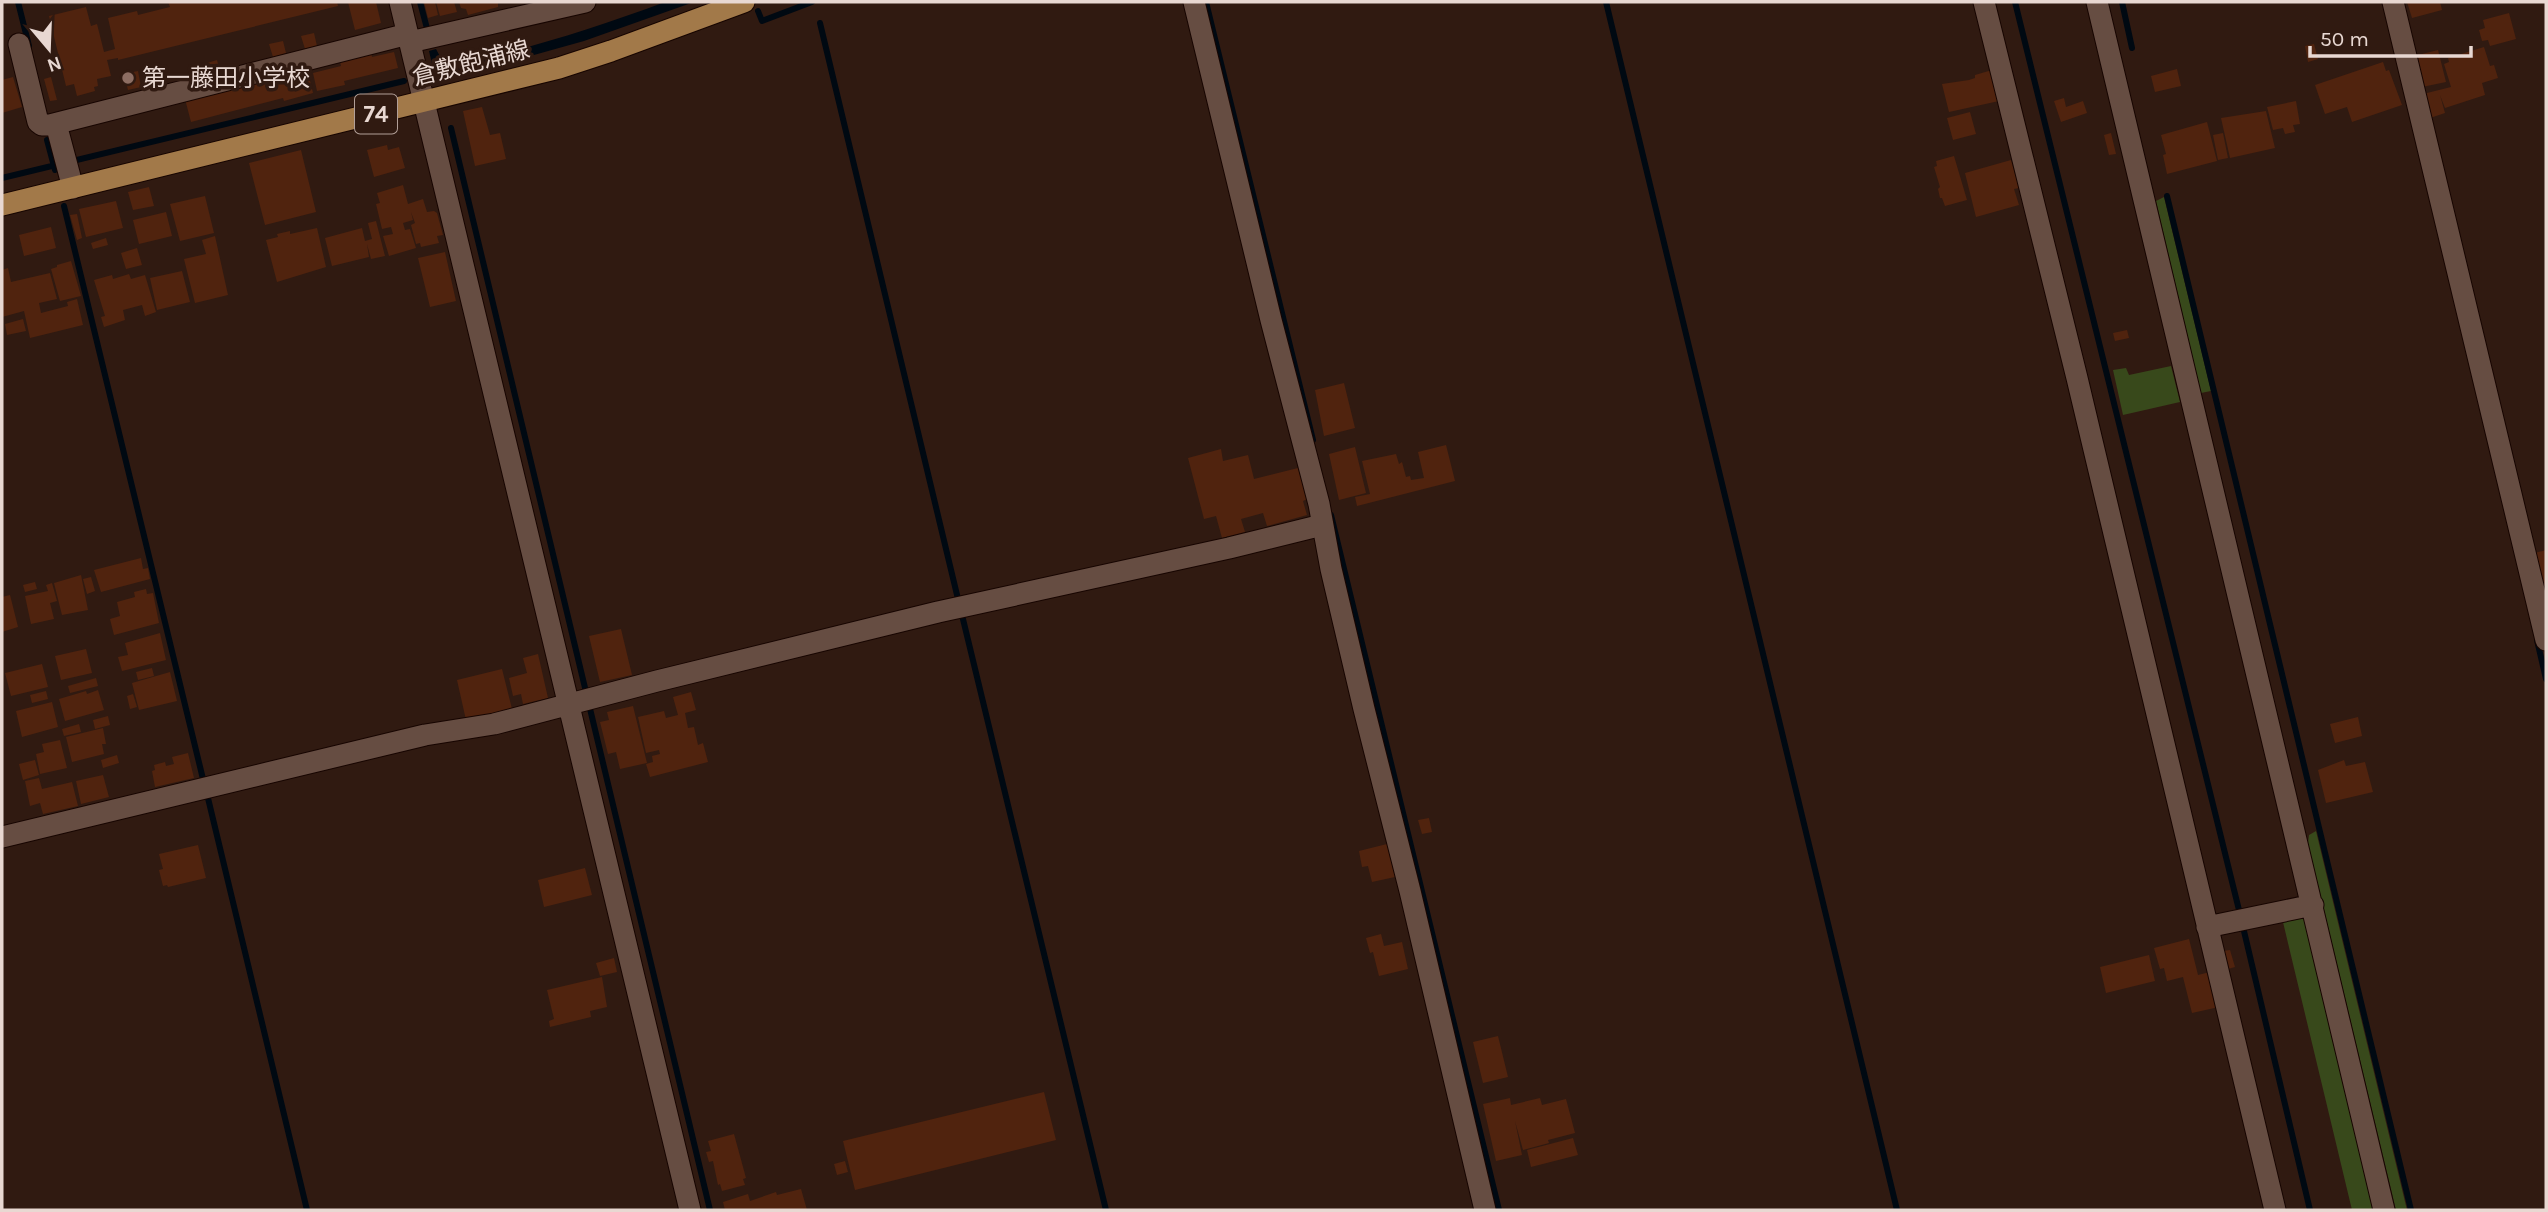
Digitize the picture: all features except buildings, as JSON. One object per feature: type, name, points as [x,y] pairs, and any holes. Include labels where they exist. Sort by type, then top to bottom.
[{"type":"main road","name":"倉敷飽浦線","points":[[2,205],[572,64],[744,2]]},
{"type":"street","points":[[400,2],[420,37],[425,102],[581,702],[691,1210]]},
{"type":"street","points":[[19,44],[38,122],[42,125],[56,124],[420,37],[585,2]]},
{"type":"street","points":[[1194,2],[1271,320],[1319,503],[1364,709],[1485,1210]]},
{"type":"street","points":[[1983,2],[2077,378],[2275,1210]]},
{"type":"street","points":[[2097,2],[2314,905],[2384,1210]]},
{"type":"street","points":[[2393,2],[2546,640]]},
{"type":"street","points":[[56,124],[74,188]]},
{"type":"street","points":[[2,837],[425,735],[494,724],[925,615],[1322,525]]},
{"type":"street","points":[[2207,928],[2314,905]]},
{"type":"green space","points":[[2164,197],[2211,391],[2201,393],[2156,201]]},
{"type":"green space","points":[[2171,366],[2180,402],[2123,415],[2113,370],[2126,368],[2129,375]]},
{"type":"green space","points":[[2316,831],[2407,1210],[2396,1210],[2308,843],[2309,835]]},
{"type":"green space","points":[[2305,917],[2375,1210],[2352,1210],[2282,918]]},
{"type":"shaded area","points":[[665,2],[694,2],[584,41],[445,80],[432,64],[429,51],[436,49],[444,64],[452,66],[560,38]]},
{"type":"waterway","points":[[18,2],[29,46]]},
{"type":"waterway","points":[[420,2],[429,36]]},
{"type":"waterway","points":[[758,11],[762,21],[812,2]]},
{"type":"waterway","points":[[1206,2],[1313,440]]},
{"type":"waterway","points":[[1606,2],[1897,1210]]},
{"type":"waterway","points":[[2015,2],[2239,910],[2310,1210]]},
{"type":"waterway","points":[[2122,2],[2132,48]]},
{"type":"waterway","points":[[820,23],[958,599]]},
{"type":"waterway","points":[[2,178],[404,81]]},
{"type":"waterway","points":[[451,128],[710,1210]]},
{"type":"waterway","points":[[47,140],[55,170]]},
{"type":"waterway","points":[[2167,196],[2411,1210]]},
{"type":"waterway","points":[[64,206],[203,779]]},
{"type":"waterway","points":[[1331,515],[1499,1210]]},
{"type":"waterway","points":[[962,615],[1106,1210]]},
{"type":"waterway","points":[[2537,640],[2546,679]]},
{"type":"waterway","points":[[207,794],[307,1210]]},
{"type":"place","name":"第一藤田小学校","points":[[128,78]]}]
